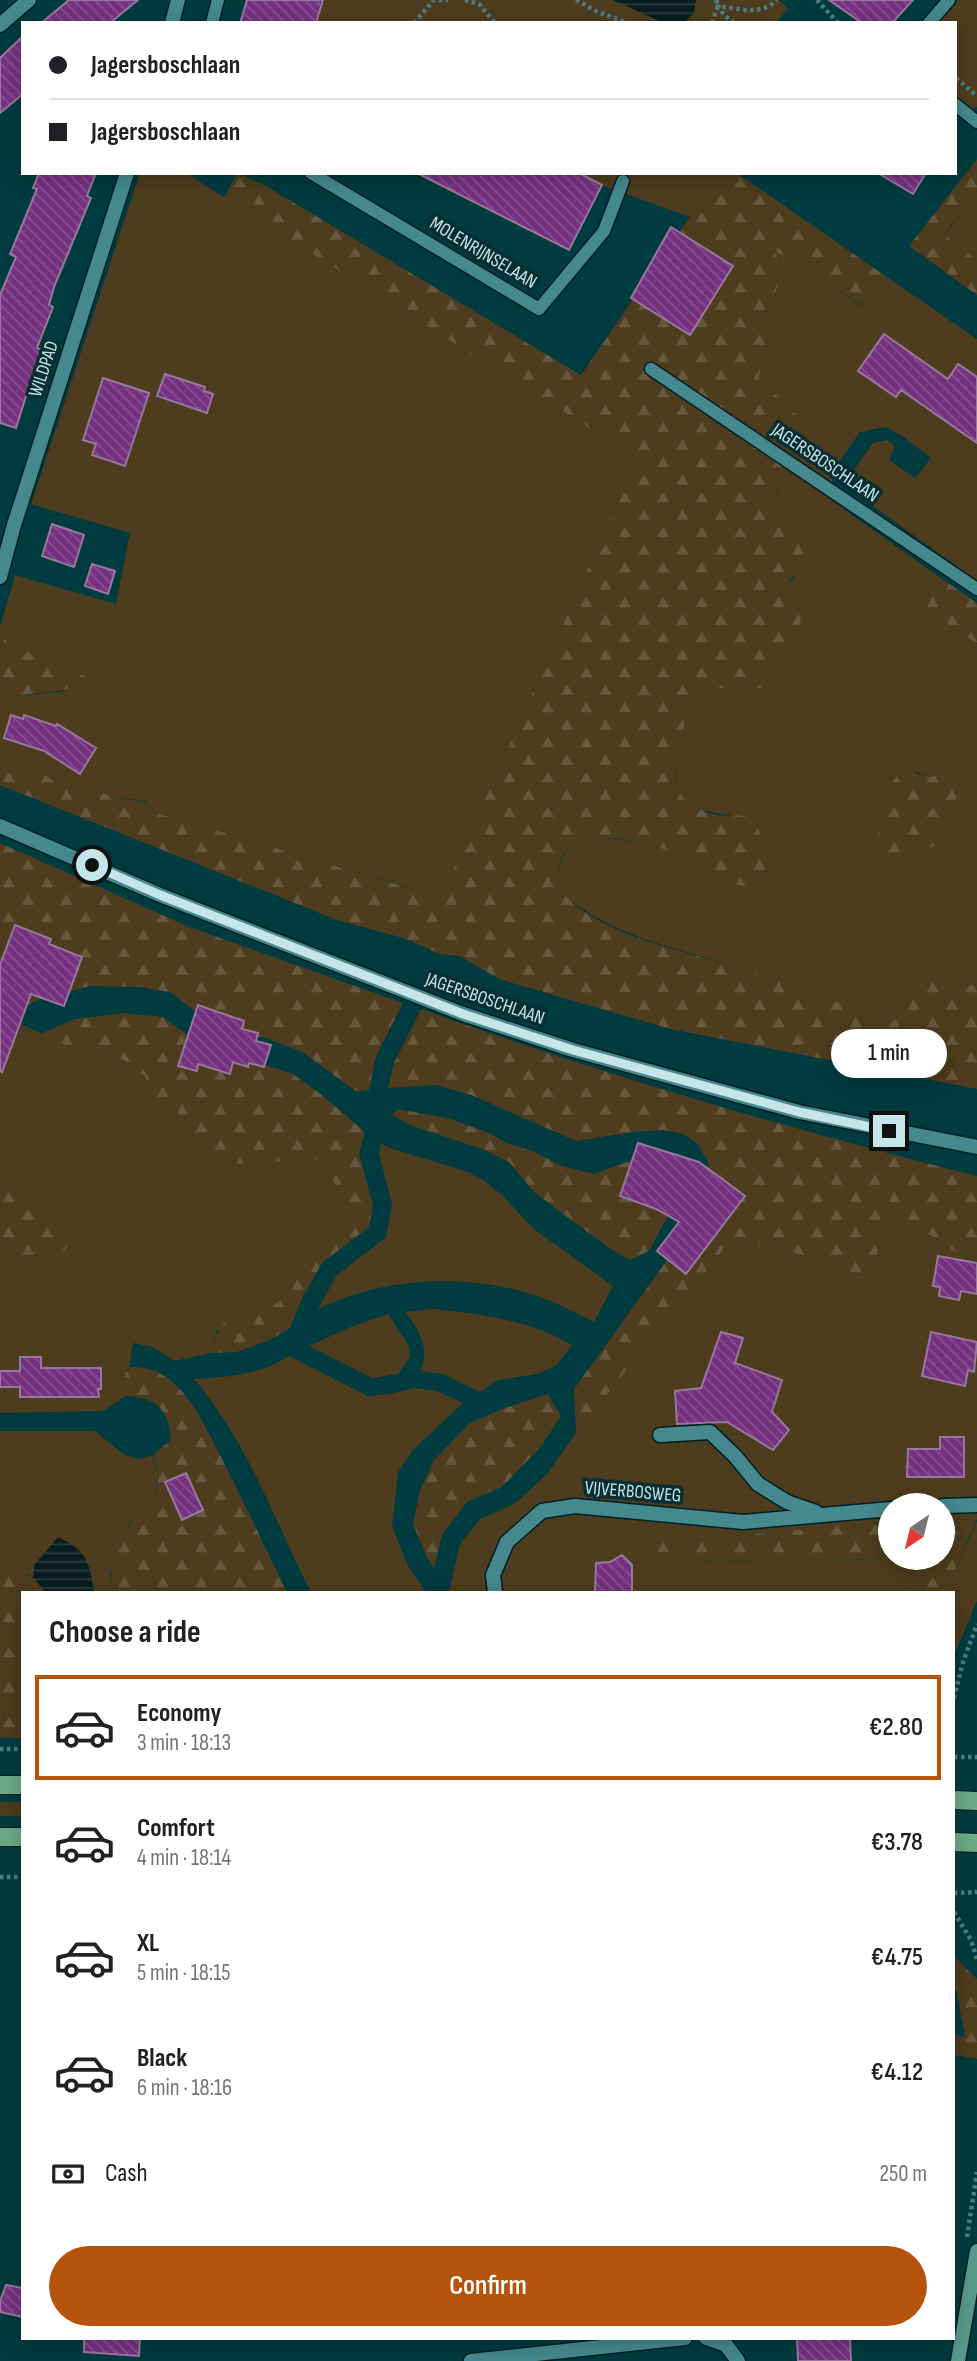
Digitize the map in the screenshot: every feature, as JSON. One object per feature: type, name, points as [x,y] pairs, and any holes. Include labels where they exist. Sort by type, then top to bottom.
[{"type":"main road","points":[[0,1785],[21,1785]]},
{"type":"main road","points":[[955,1800],[977,1801]]},
{"type":"main road","points":[[0,1837],[21,1837]]},
{"type":"main road","points":[[955,1842],[977,1843]]},
{"type":"main road","points":[[958,2361],[977,2251]]},
{"type":"street","points":[[0,25],[29,0]]},
{"type":"street","points":[[173,21],[178,0]]},
{"type":"street","name":"WILDPAD","points":[[0,577],[14,525],[126,175]]},
{"type":"street","name":"JAGERSBOSCHLAAN","points":[[0,826],[160,895],[402,991],[573,1050],[799,1112],[977,1147]]},
{"type":"street","name":"VIJVERBOSWEG","points":[[660,1434],[710,1432],[735,1455],[758,1484],[788,1502],[821,1514]]},
{"type":"street","points":[[956,1506],[977,1505]]},
{"type":"street","name":"VIJVERBOSWEG","points":[[495,1591],[493,1575],[507,1542],[542,1511],[575,1506],[743,1522],[878,1510]]},
{"type":"street","points":[[471,2361],[666,2340]]},
{"type":"street","points":[[712,2340],[726,2345],[738,2361]]},
{"type":"lane","points":[[213,21],[218,0]]},
{"type":"lane","points":[[931,21],[949,0]]},
{"type":"lane","points":[[957,106],[977,122]]},
{"type":"lane","name":"MOLENRIJNSELAAN","points":[[314,175],[540,309],[604,231],[623,181]]},
{"type":"lane","name":"JAGERSBOSCHLAAN","points":[[651,369],[977,589]]},
{"type":"path","points":[[416,21],[437,0],[448,0]]},
{"type":"path","points":[[465,0],[479,4],[493,21]]},
{"type":"path","points":[[576,0],[622,21]]},
{"type":"path","points":[[717,3],[748,10],[768,9],[778,0]]},
{"type":"path","points":[[817,0],[836,21]]},
{"type":"path","points":[[712,21],[717,3]]},
{"type":"path","points":[[717,3],[732,21]]},
{"type":"path","points":[[957,79],[977,96]]},
{"type":"path","points":[[955,1694],[977,1625]]},
{"type":"path","points":[[0,1749],[21,1749]]},
{"type":"path","points":[[955,1757],[977,1757]]},
{"type":"path","points":[[0,1877],[21,1877]]},
{"type":"path","points":[[955,1893],[977,1892]]},
{"type":"path","points":[[955,1914],[971,1940],[977,1959]]},
{"type":"green space","points":[[323,0],[779,0],[788,9],[778,21],[317,21]]},
{"type":"green space","points":[[958,0],[977,0],[977,106],[973,111],[957,97],[957,21],[941,21]]},
{"type":"green space","points":[[977,159],[977,190],[944,235],[977,260],[977,295],[909,246]]},
{"type":"green space","points":[[139,175],[189,175],[611,442],[636,461],[441,897],[149,811],[147,802],[57,782],[31,767],[0,761],[0,701],[10,696],[61,692],[87,677],[0,636],[0,627],[15,575],[116,604],[130,533],[31,504]]},
{"type":"green space","points":[[236,175],[266,186],[581,375],[719,175],[740,175],[887,277],[867,308],[774,250],[781,265],[763,365],[758,378],[795,413],[804,437],[795,463],[769,504],[801,537],[803,560],[788,585],[800,604],[800,624],[789,648],[763,688],[700,688],[686,716],[676,780],[681,795],[698,808],[716,815],[740,815],[755,824],[771,860],[769,878],[753,886],[738,885],[698,863],[668,851],[613,838],[580,842],[567,850],[559,864],[558,874],[562,889],[573,904],[616,929],[892,1022],[905,1009],[922,979],[937,978],[977,986],[977,1089],[670,1029],[499,979],[460,956],[440,954],[403,938],[337,920],[0,785],[0,761],[31,767],[57,782],[147,803],[149,811],[441,897],[636,461],[611,442],[224,198]]},
{"type":"green space","points":[[582,175],[719,175],[690,217],[601,185]]},
{"type":"green space","points":[[977,190],[977,260],[944,236]]},
{"type":"green space","points":[[773,249],[866,308],[887,277],[977,339],[977,581],[855,493],[850,475],[873,443],[887,440],[895,446],[889,460],[915,478],[931,458],[902,436],[886,427],[860,432],[831,474],[835,496],[845,510],[938,576],[927,597],[928,610],[977,644],[977,986],[937,978],[922,979],[905,1009],[892,1022],[617,928],[568,899],[558,879],[559,867],[567,851],[581,842],[600,839],[622,840],[667,850],[700,864],[722,878],[745,816],[715,813],[693,806],[679,793],[676,778],[689,708],[700,688],[763,688],[800,604],[788,585],[794,578],[801,537],[768,504],[780,488],[795,413],[758,378],[763,365],[781,265]],"holes":[[[915,771],[949,784],[942,828],[936,845]]]},
{"type":"green space","points":[[938,576],[977,603],[977,644],[928,610],[927,597]]},
{"type":"green space","points":[[0,636],[87,677],[66,689],[0,701]]},
{"type":"green space","points":[[905,769],[921,775],[934,775],[949,784],[957,795],[936,845],[904,861],[891,863],[880,847],[880,822],[892,784]]},
{"type":"green space","points":[[0,843],[192,928],[403,1003],[376,1056],[369,1090],[356,1091],[302,1052],[263,1037],[248,1037],[199,1014],[170,992],[139,987],[91,986],[46,997],[0,1017]]},
{"type":"green space","points":[[421,1009],[697,1100],[977,1176],[977,1263],[955,1252],[907,1219],[878,1220],[877,1280],[777,1247],[727,1245],[576,1433],[574,1389],[686,1234],[710,1182],[708,1162],[697,1143],[683,1134],[663,1130],[576,1141],[471,1095],[436,1085],[388,1088],[394,1063]]},
{"type":"green space","points":[[123,1013],[163,1017],[202,1045],[293,1074],[365,1132],[359,1154],[373,1205],[369,1227],[322,1263],[302,1298],[290,1328],[270,1340],[237,1352],[210,1353],[226,1320],[241,1311],[277,1303],[295,1280],[294,1262],[341,1229],[344,1197],[318,1159],[252,1165],[222,1162],[197,1144],[185,1118],[167,1106],[150,1103],[146,1078],[134,1066],[118,1057],[76,1049],[40,1034],[75,1019]]},
{"type":"green space","points":[[0,1017],[76,1049],[118,1057],[134,1066],[167,1106],[185,1118],[197,1144],[289,1160],[318,1158],[344,1197],[341,1229],[294,1262],[295,1280],[277,1303],[250,1309],[217,1331],[210,1353],[175,1361],[152,1347],[133,1343],[129,1369],[125,1373],[126,1396],[103,1411],[0,1413],[0,1253],[52,1257],[71,1222],[22,1203],[0,1181]]},
{"type":"green space","points":[[398,1109],[451,1119],[492,1134],[506,1143],[535,1152],[562,1166],[594,1174],[643,1156],[675,1203],[649,1251],[630,1260],[612,1250],[535,1193],[509,1162],[482,1149],[410,1125],[392,1115]]},
{"type":"green space","points":[[381,1143],[468,1172],[483,1180],[502,1195],[534,1229],[613,1286],[594,1322],[556,1303],[522,1292],[463,1282],[433,1281],[373,1289],[318,1309],[336,1276],[386,1237],[392,1204],[379,1154]]},
{"type":"green space","points":[[0,1181],[23,1203],[71,1222],[74,1237],[64,1251],[52,1257],[0,1253]]},
{"type":"green space","points":[[907,1219],[955,1252],[977,1263],[977,1519],[956,1520],[956,1493],[878,1493],[878,1522],[658,1543],[656,1561],[878,1559],[878,1570],[916,1570],[906,1591],[449,1591],[460,1544],[480,1519],[514,1504],[547,1474],[576,1433],[727,1245],[777,1247],[877,1280],[878,1220]]},
{"type":"green space","points":[[433,1309],[522,1324],[556,1336],[572,1345],[557,1365],[537,1374],[498,1380],[480,1392],[443,1374],[420,1371],[424,1347],[419,1333],[405,1312]]},
{"type":"green space","points":[[388,1314],[409,1346],[410,1357],[398,1374],[372,1378],[309,1346],[348,1328]]},
{"type":"green space","points":[[289,1356],[368,1396],[415,1388],[437,1391],[463,1403],[412,1451],[397,1474],[392,1526],[408,1566],[425,1591],[311,1591],[244,1454],[194,1379],[232,1376]]},
{"type":"green space","points":[[132,1367],[155,1371],[173,1382],[190,1401],[221,1457],[287,1591],[113,1591],[111,1569],[115,1550],[124,1532],[148,1503],[157,1486],[153,1455],[171,1440],[167,1420],[159,1407],[146,1399],[126,1396],[125,1373]]},
{"type":"green space","points":[[548,1394],[561,1416],[540,1448],[502,1487],[467,1502],[442,1535],[434,1568],[413,1524],[420,1490],[434,1460],[470,1423]]},
{"type":"green space","points":[[0,1431],[95,1431],[125,1455],[139,1459],[153,1455],[158,1478],[154,1496],[129,1525],[110,1573],[113,1591],[94,1591],[90,1569],[35,1564],[33,1577],[29,1574],[3,1579],[0,1583]]},
{"type":"green space","points":[[977,1519],[956,1567],[956,1520]]},
{"type":"green space","points":[[977,1521],[977,1601],[955,1654],[955,1591],[945,1591]]},
{"type":"green space","points":[[878,1522],[878,1559],[656,1561],[657,1543]]},
{"type":"green space","points":[[916,1570],[955,1570],[945,1591],[906,1591]]},
{"type":"green space","points":[[15,1573],[25,1574],[39,1583],[44,1591],[21,1591],[21,1738],[0,1738],[0,1583]]},
{"type":"green space","points":[[0,1802],[21,1802],[21,1816],[0,1816]]},
{"type":"green space","points":[[955,1957],[977,1979],[977,2059],[955,2055],[955,2034],[965,2037],[955,1982]]},
{"type":"water","points":[[613,0],[696,0],[694,13],[686,21],[660,21]]},
{"type":"water","points":[[58,1537],[75,1547],[85,1558],[94,1591],[44,1591],[33,1577],[35,1564]]},
{"type":"building","points":[[69,0],[138,0],[112,21],[43,21]]},
{"type":"building","points":[[247,0],[323,0],[317,21],[241,21]]},
{"type":"building","points":[[829,0],[913,0],[894,21],[859,21]]},
{"type":"building","points":[[21,38],[21,96],[0,113],[0,58]]},
{"type":"building","points":[[38,175],[95,175],[87,196],[91,198],[54,287],[49,305],[53,307],[37,348],[44,351],[41,361],[45,362],[36,393],[28,390],[16,428],[0,423],[0,295],[16,257],[10,254],[37,189],[33,188]]},
{"type":"building","points":[[421,175],[583,175],[602,185],[569,250]]},
{"type":"building","points":[[881,175],[925,175],[913,194]]},
{"type":"building","points":[[671,227],[733,266],[690,335],[631,298]]},
{"type":"building","points":[[884,334],[948,379],[958,364],[977,377],[977,443],[901,390],[896,397],[858,371]]},
{"type":"building","points":[[165,374],[205,387],[204,391],[213,394],[207,413],[157,396]]},
{"type":"building","points":[[103,378],[149,393],[125,466],[92,455],[96,444],[83,440]]},
{"type":"building","points":[[52,524],[84,535],[74,567],[42,556]]},
{"type":"building","points":[[92,564],[115,571],[108,594],[85,586]]},
{"type":"building","points":[[11,715],[23,719],[24,715],[56,726],[57,724],[96,748],[80,774],[44,751],[4,738]]},
{"type":"building","points":[[15,925],[51,939],[49,944],[82,957],[64,1006],[31,994],[2,1072],[0,965]]},
{"type":"building","points":[[198,1005],[244,1021],[242,1029],[258,1033],[256,1041],[271,1045],[264,1067],[249,1063],[248,1067],[233,1062],[230,1074],[198,1064],[197,1071],[178,1066]]},
{"type":"building","points":[[638,1143],[699,1162],[745,1196],[686,1274],[657,1251],[679,1222],[656,1209],[620,1196]]},
{"type":"building","points":[[938,1256],[977,1263],[977,1294],[961,1291],[959,1300],[939,1296],[940,1287],[933,1286]]},
{"type":"building","points":[[721,1332],[743,1338],[735,1363],[782,1380],[772,1412],[789,1430],[773,1450],[727,1422],[677,1424],[675,1391],[701,1388]]},
{"type":"building","points":[[931,1332],[977,1342],[974,1372],[968,1370],[965,1386],[922,1376]]},
{"type":"building","points":[[20,1357],[41,1357],[41,1368],[101,1368],[99,1397],[20,1397],[20,1387],[0,1387],[0,1371],[20,1371]]},
{"type":"building","points":[[940,1437],[964,1437],[964,1477],[907,1477],[908,1449],[940,1449]]},
{"type":"building","points":[[186,1473],[203,1510],[182,1520],[165,1482]]},
{"type":"building","points":[[622,1555],[632,1565],[632,1591],[595,1591],[596,1563],[610,1562]]},
{"type":"building","points":[[6,2285],[21,2288],[21,2317],[0,2312],[0,2301]]},
{"type":"building","points":[[84,2340],[140,2340],[139,2356],[84,2352]]},
{"type":"building","points":[[797,2340],[850,2340],[851,2361],[798,2361]]},
{"type":"route","points":[[92,865],[160,895],[463,1014],[573,1050],[799,1112],[889,1131]]}]
